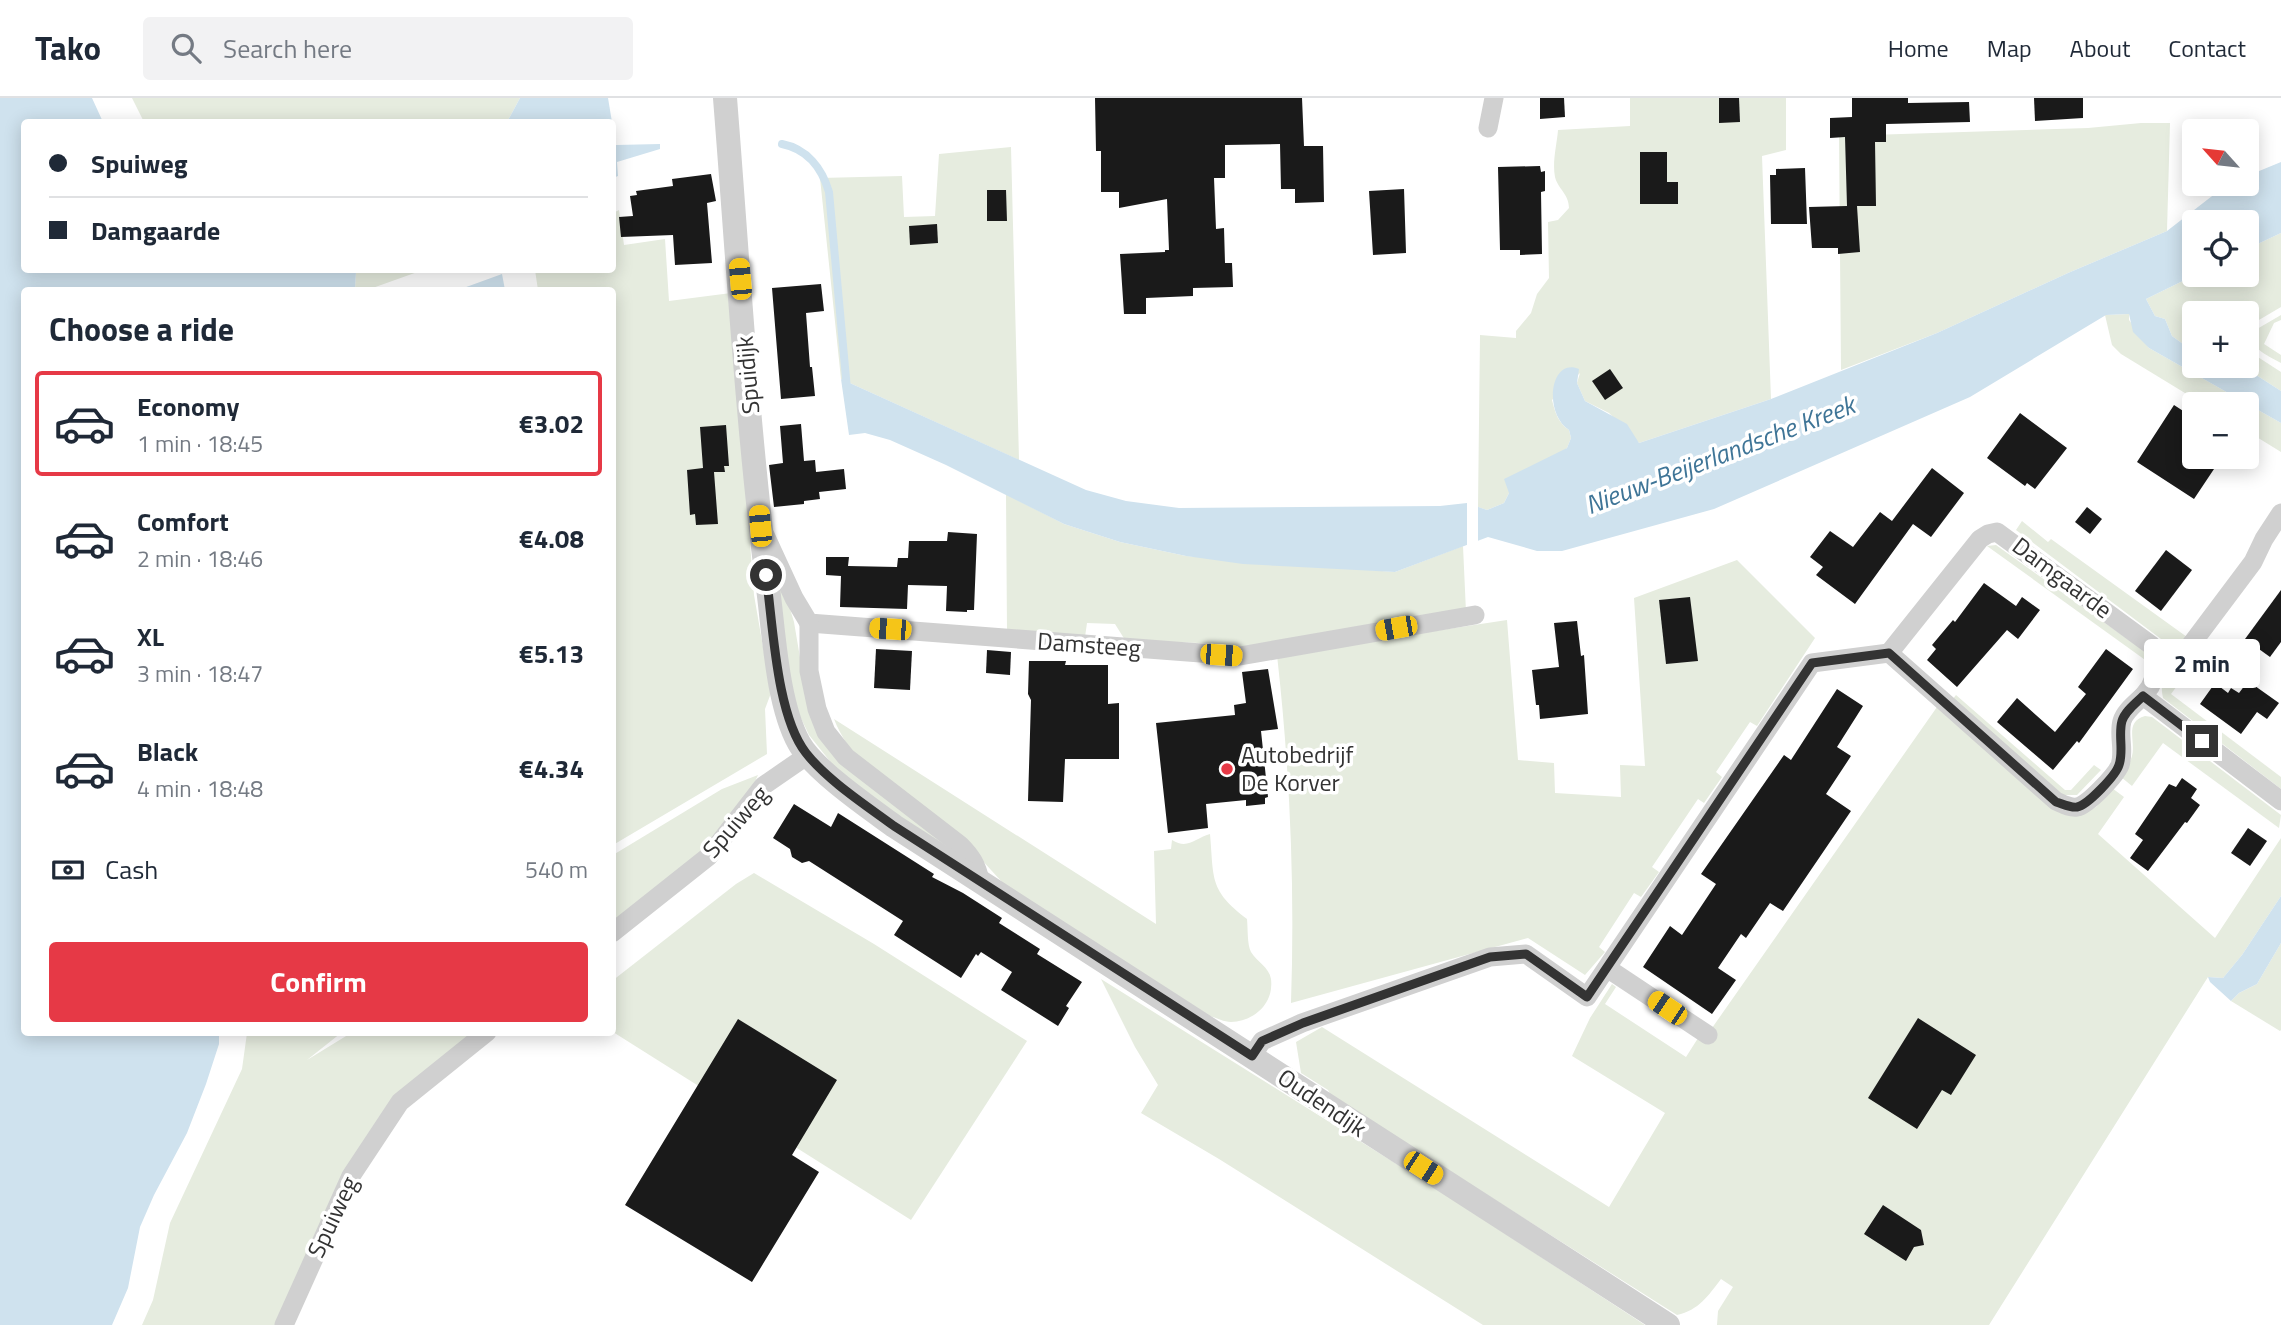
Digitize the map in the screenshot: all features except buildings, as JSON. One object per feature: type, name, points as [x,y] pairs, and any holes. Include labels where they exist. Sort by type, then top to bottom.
[{"type":"street","name":"Spuidijk","points":[[726,98],[760,526]]},
{"type":"street","points":[[1488,128],[1494,98]]},
{"type":"street","points":[[1252,1056],[1262,1041],[1303,1023],[1490,957],[1526,954],[1587,997],[1812,663],[1889,653],[2056,802],[2078,807],[2087,802],[2114,774],[2121,757],[2122,722],[2150,687],[2163,658],[2189,647],[2253,562],[2281,513]]},
{"type":"street","points":[[760,526],[794,598],[809,623],[809,671],[817,709],[826,732],[846,757],[960,845],[978,868],[980,881]]},
{"type":"street","points":[[760,526],[779,672],[791,724],[808,755]]},
{"type":"street","name":"Damgaarde","points":[[1889,653],[1980,539],[1997,533],[2151,645],[2163,658]]},
{"type":"street","name":"Damsteeg","points":[[809,623],[1240,656],[1475,615]]},
{"type":"street","points":[[2143,696],[2281,801]]},
{"type":"street","name":"Oudendijk","points":[[808,755],[848,792],[894,826],[1668,1325]]},
{"type":"street","name":"Spuiweg","points":[[616,930],[709,856],[763,786],[808,755]]},
{"type":"street","points":[[1606,968],[1708,1035]]},
{"type":"street","name":"Spuiweg","points":[[284,1325],[351,1176],[400,1102],[482,1036]]},
{"type":"shaded area","points":[[132,98],[520,98],[509,119],[142,119]]},
{"type":"shaded area","points":[[1630,98],[1786,98],[1786,150],[1762,156],[1771,399],[1639,443],[1609,413],[1585,401],[1577,383],[1580,373],[1552,400],[1560,421],[1569,430],[1571,438],[1567,448],[1509,493],[1504,503],[1487,510],[1478,507],[1480,335],[1516,338],[1516,331],[1531,313],[1537,294],[1549,278],[1548,222],[1558,220],[1569,208],[1554,171],[1558,130],[1630,126]]},
{"type":"shaded area","points":[[2170,123],[2167,231],[1937,333],[1841,370],[1839,136],[2088,128]]},
{"type":"shaded area","points":[[1011,147],[1019,460],[841,379],[820,178],[902,176],[904,217],[935,216],[939,154]]},
{"type":"shaded area","points":[[619,210],[624,245],[665,239],[669,301],[731,293],[754,595],[771,693],[765,709],[767,754],[616,843],[616,287],[538,287],[535,273],[616,273],[616,212]]},
{"type":"shaded area","points":[[2281,233],[2281,307],[2259,320],[2259,301],[2182,301],[2182,343],[2172,336],[2165,319],[2155,316],[2146,299],[2182,281],[2182,287],[2259,287],[2259,243]]},
{"type":"shaded area","points":[[356,273],[415,273],[375,287],[355,287]]},
{"type":"shaded area","points":[[2129,314],[2129,320],[2149,348],[2182,367],[2182,378],[2202,378],[2226,392],[2183,392],[2121,354],[2112,345],[2105,315]]},
{"type":"shaded area","points":[[2281,315],[2281,320],[2274,323],[2264,344],[2281,355],[2281,363],[2259,349],[2259,328]]},
{"type":"shaded area","points":[[2259,358],[2281,372],[2281,391],[2259,377]]},
{"type":"shaded area","points":[[2259,410],[2281,423],[2281,452],[2259,438]]},
{"type":"shaded area","points":[[1006,494],[1064,524],[1120,542],[1186,556],[1395,572],[1463,546],[1466,612],[1233,649],[1223,644],[1125,640],[1115,624],[1087,623],[1085,637],[1007,631]]},
{"type":"shaded area","points":[[2022,521],[2048,542],[2051,539],[2187,637],[2183,643],[2169,645],[2016,530]]},
{"type":"shaded area","points":[[1996,545],[2140,648],[2146,653],[2148,662],[1987,546]]},
{"type":"shaded area","points":[[1737,560],[1815,638],[1757,726],[1750,722],[1716,772],[1722,777],[1704,803],[1698,799],[1652,867],[1659,872],[1641,897],[1634,893],[1599,947],[1605,952],[1585,975],[1528,938],[1291,1003],[1290,829],[1277,655],[1507,620],[1518,760],[1554,763],[1555,793],[1621,797],[1620,765],[1645,766],[1634,598]]},
{"type":"shaded area","points":[[779,572],[794,622],[808,705],[910,814],[962,860],[841,775],[809,735],[798,712],[782,646]]},
{"type":"shaded area","points":[[2189,657],[2197,659],[2171,694],[2281,777],[2281,789],[2163,698],[2162,684],[2167,673]]},
{"type":"shaded area","points":[[1956,695],[2065,790],[2071,790],[2094,765],[2101,770],[2077,795],[2063,795],[1952,700]]},
{"type":"shaded area","points":[[1937,707],[2078,816],[2096,807],[2112,788],[2124,797],[2098,834],[2215,938],[2281,838],[2281,896],[2242,955],[2223,978],[2208,977],[1989,1325],[1717,1325],[1718,1311],[1733,1287],[1721,1279],[1697,1306],[1677,1315],[1331,1096],[1328,1090],[1301,1073],[1296,1042],[1322,1027],[1609,1207],[1665,1113],[1572,1056],[1590,1018],[1612,984],[1616,987],[1605,1004],[1686,1057],[1700,1035],[1705,1038]]},
{"type":"shaded area","points":[[2145,716],[2152,717],[2281,815],[2279,828],[2163,743],[2132,786],[2121,777],[2132,756],[2133,727]]},
{"type":"shaded area","points":[[834,719],[1156,924],[1154,851],[1171,849],[1172,840],[1187,844],[1210,834],[1216,883],[1226,900],[1247,919],[1251,952],[1270,975],[1271,988],[1266,1003],[1255,1014],[1240,1021],[1228,1022],[1210,1016],[1004,884],[960,839],[878,778],[845,741]]},
{"type":"shaded area","points":[[758,775],[732,819],[714,838],[695,857],[616,920],[616,853],[722,789]]},
{"type":"shaded area","points":[[754,873],[874,944],[1027,1041],[911,1220],[616,1034],[616,978],[736,884]]},
{"type":"shaded area","points":[[2281,943],[2280,1031],[2231,1001],[2239,993],[2257,984]]},
{"type":"shaded area","points":[[1101,979],[1446,1195],[1645,1325],[1483,1325],[1141,1113],[1158,1085],[1135,1047]]},
{"type":"shaded area","points":[[247,1036],[337,1036],[307,1060],[346,1036],[472,1036],[410,1085],[277,1325],[142,1325],[153,1300],[170,1223],[242,1069]]},
{"type":"water","points":[[0,98],[92,98],[102,119],[21,119],[21,273],[356,273],[355,287],[21,287],[21,1036],[219,1036],[219,1044],[187,1133],[140,1227],[128,1288],[112,1325],[0,1325]]},
{"type":"water","points":[[520,98],[608,98],[612,119],[509,119]]},
{"type":"water","points":[[660,144],[660,149],[617,162],[616,177],[616,145]]},
{"type":"water","points":[[2281,162],[2281,233],[2259,243],[2259,210],[2194,210],[2212,196],[2259,196],[2259,171]]},
{"type":"water","points":[[2182,219],[2182,281],[2146,299],[2155,316],[2165,319],[2172,336],[2182,343],[2182,367],[2149,348],[2133,332],[2129,314],[2106,315],[1970,397],[1714,509],[1562,551],[1537,551],[1488,537],[1395,572],[1243,564],[1186,556],[1120,542],[1064,524],[890,440],[865,433],[849,435],[841,379],[1086,490],[1126,501],[1179,508],[1440,506],[1467,503],[1487,510],[1504,503],[1509,493],[1504,479],[1567,448],[1571,438],[1569,430],[1556,412],[1553,389],[1556,379],[1569,367],[1579,369],[1577,383],[1585,401],[1627,424],[1639,443],[1771,399],[1937,333],[2167,231]]},
{"type":"water","points":[[502,274],[504,287],[466,287]]},
{"type":"water","points":[[2259,377],[2281,391],[2281,423],[2259,410],[2259,392],[2226,392],[2202,378]]},
{"type":"water","points":[[2281,896],[2281,943],[2257,984],[2239,993],[2231,1001],[2208,977],[2223,978],[2242,955]]},
{"type":"pier","points":[[1467,500],[1478,503],[1478,545],[1467,549]]},
{"type":"waterway","name":"Nieuw-Beijerlandsche Kreek","points":[[782,144],[799,150],[812,161],[829,192],[847,389]]},
{"type":"place","name":"Autobedrijf De Korver","points":[[1227,769]]},
{"type":"route","points":[[766,575],[785,700],[791,724],[799,743],[808,755],[848,792],[894,826],[1252,1056],[1262,1041],[1303,1023],[1490,957],[1526,954],[1587,997],[1812,663],[1889,653],[2056,802],[2068,806],[2078,807],[2087,802],[2114,774],[2121,757],[2122,722],[2143,696],[2202,741]]}]
